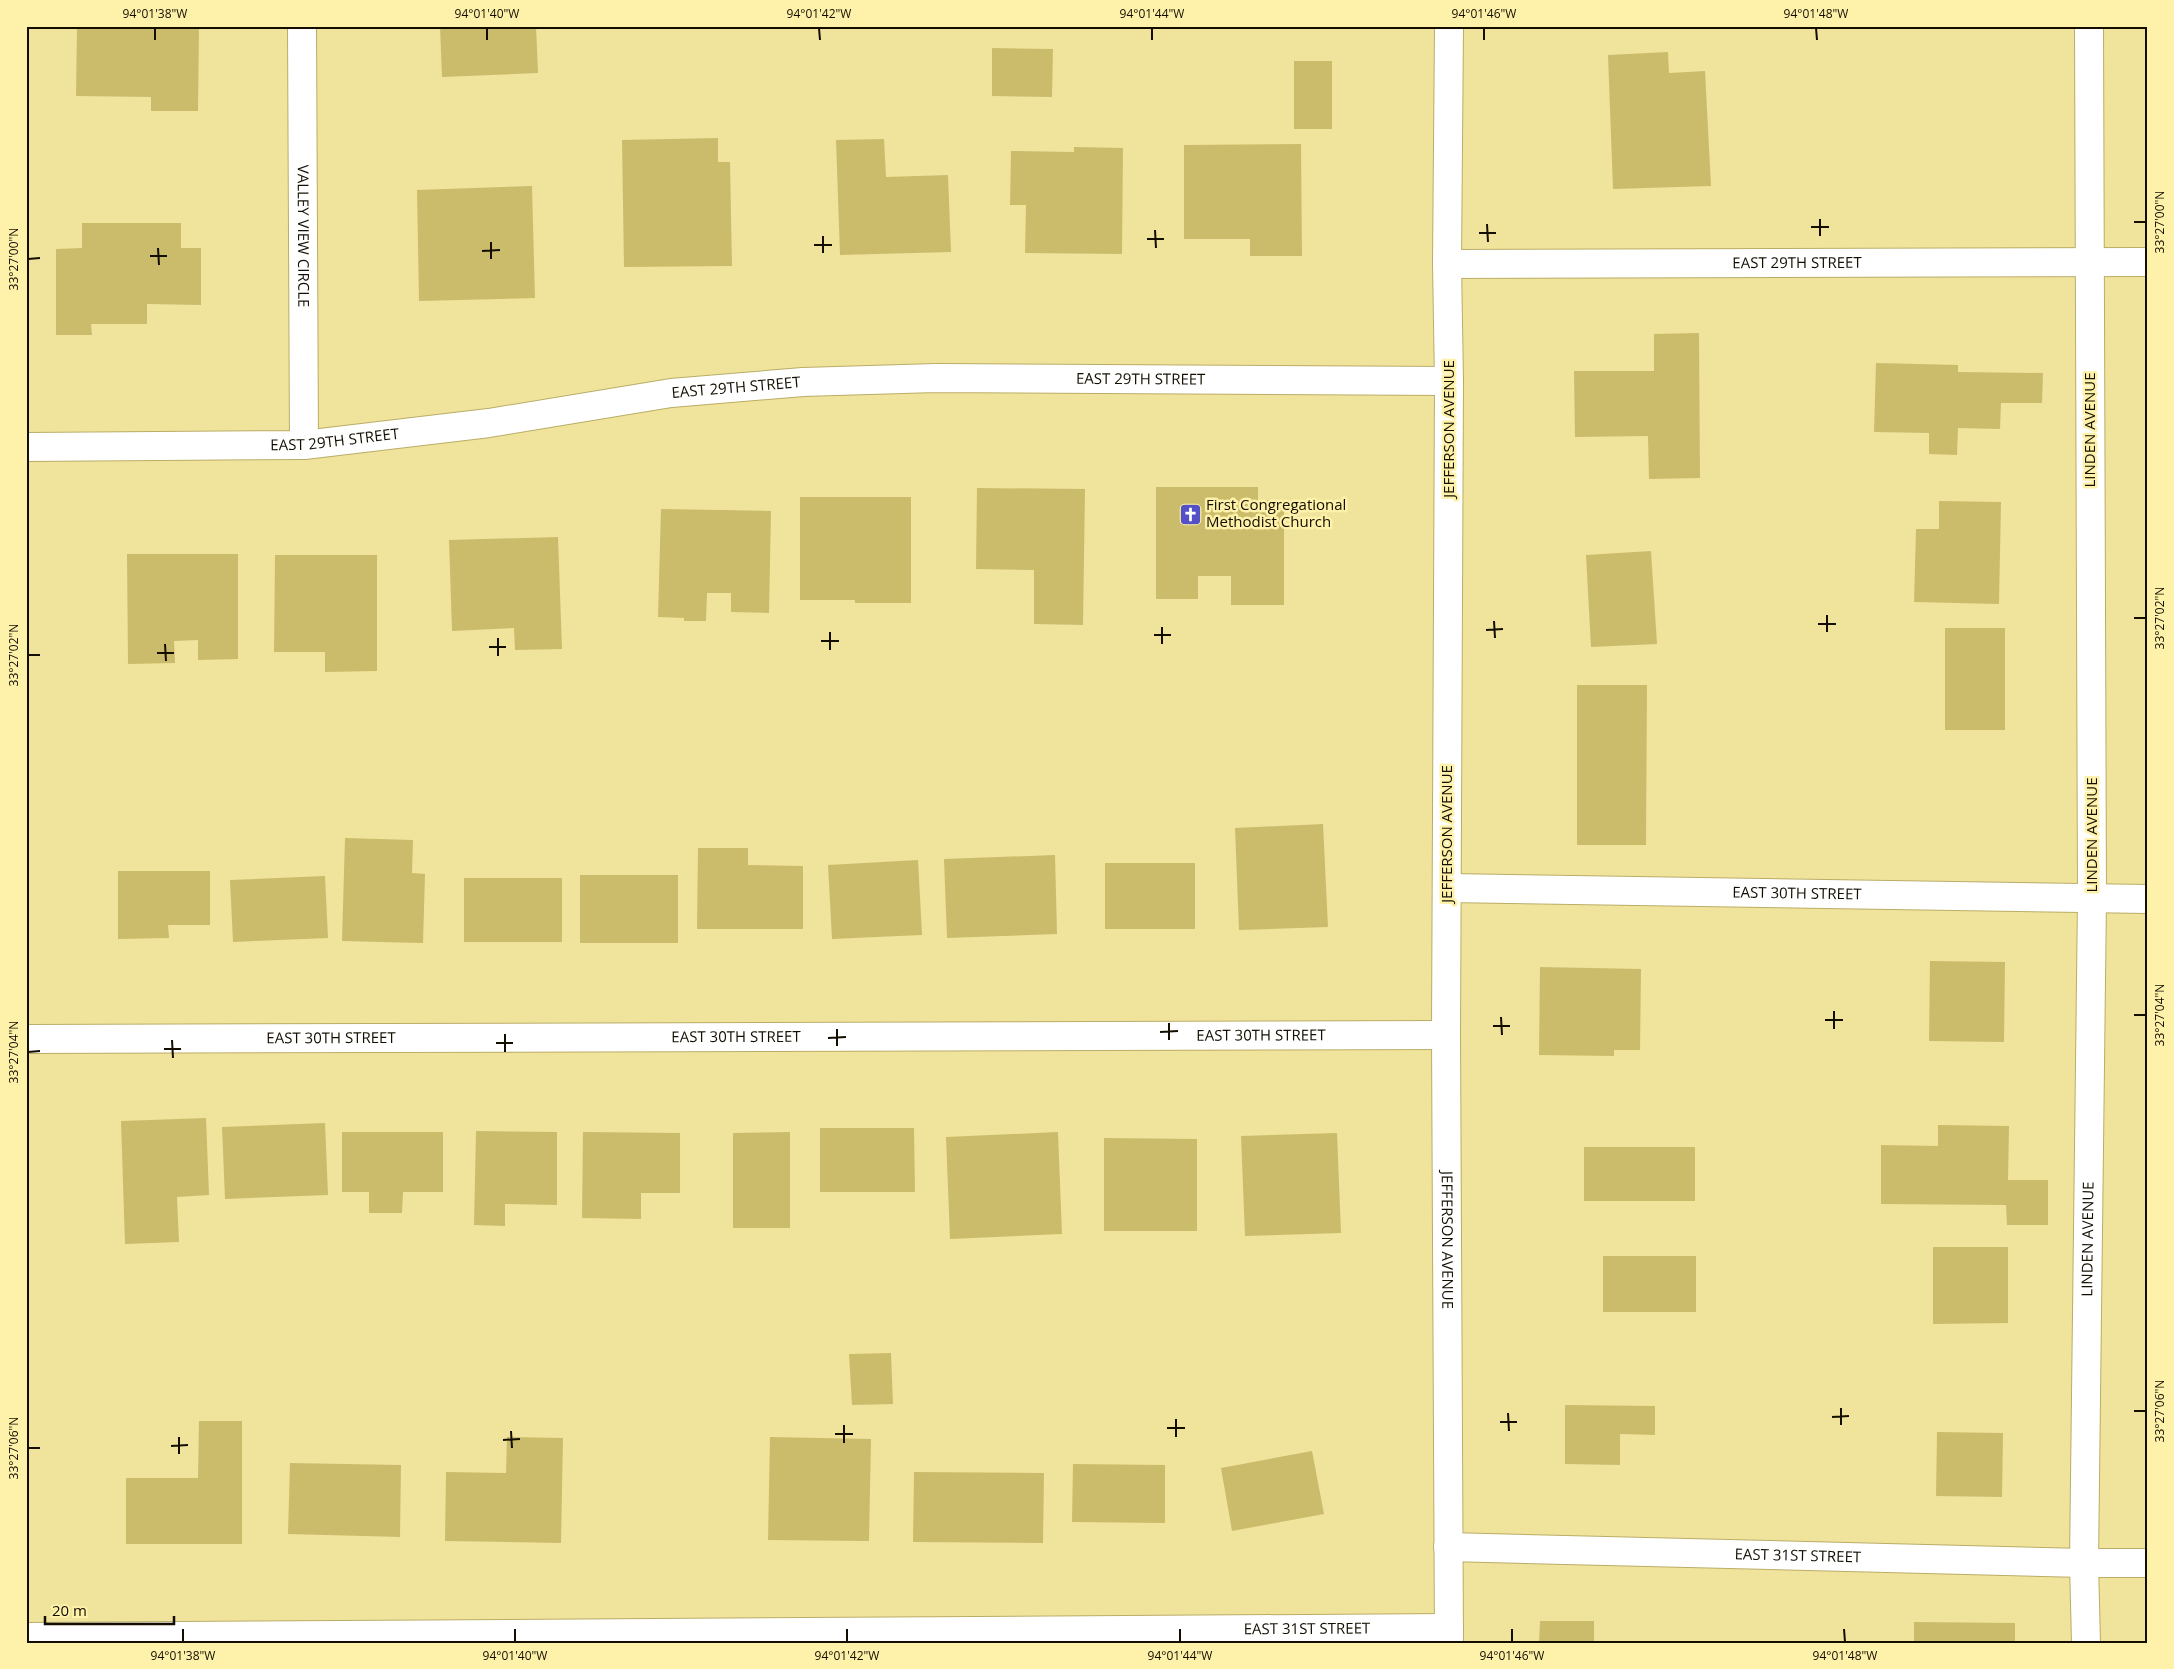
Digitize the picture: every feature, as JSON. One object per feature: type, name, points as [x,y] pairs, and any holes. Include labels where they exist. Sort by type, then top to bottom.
[{"type":"street","name":"VALLEY VIEW CIRCLE","points":[[302,26],[304,445]]},
{"type":"street","name":"JEFFERSON AVENUE","points":[[1449,26],[1446,1035],[1449,1636]]},
{"type":"street","name":"LINDEN AVENUE","points":[[2086,1643],[2084,1563],[2092,898],[2089,26]]},
{"type":"street","name":"EAST 29TH STREET","points":[[1447,264],[2148,262]]},
{"type":"street","name":"EAST 29TH STREET","points":[[26,446],[304,445],[489,422],[671,393],[803,382],[936,378],[1449,382]]},
{"type":"street","name":"EAST 30TH STREET","points":[[1447,888],[2148,899]]},
{"type":"street","name":"EAST 30TH STREET","points":[[26,1039],[1446,1035]]},
{"type":"street","name":"EAST 31ST STREET","points":[[1448,1547],[2148,1563]]},
{"type":"street","name":"EAST 31ST STREET","points":[[26,1638],[1449,1636]]},
{"type":"building","points":[[77,26],[199,26],[198,111],[151,111],[151,97],[76,96]]},
{"type":"building","points":[[440,26],[536,26],[538,73],[442,77]]},
{"type":"building","points":[[992,48],[1053,49],[1052,97],[992,96]]},
{"type":"building","points":[[1668,52],[1669,73],[1705,71],[1711,186],[1613,189],[1608,55]]},
{"type":"building","points":[[1294,61],[1332,61],[1332,129],[1294,129]]},
{"type":"building","points":[[718,138],[718,162],[730,162],[732,266],[624,267],[622,140]]},
{"type":"building","points":[[884,139],[886,177],[948,175],[951,252],[840,255],[836,140]]},
{"type":"building","points":[[1301,144],[1302,256],[1250,256],[1250,239],[1184,239],[1184,145]]},
{"type":"building","points":[[1074,147],[1123,148],[1122,254],[1025,253],[1026,205],[1010,205],[1011,151],[1074,152]]},
{"type":"building","points":[[532,186],[535,298],[419,301],[417,190]]},
{"type":"building","points":[[82,223],[181,223],[181,248],[201,248],[201,305],[147,304],[147,324],[91,324],[92,335],[56,335],[56,249],[82,248]]},
{"type":"building","points":[[1699,333],[1700,478],[1649,479],[1648,436],[1575,437],[1574,371],[1654,371],[1654,334]]},
{"type":"building","points":[[1876,363],[1958,365],[1958,372],[2043,373],[2042,403],[2001,403],[2000,429],[1958,428],[1957,455],[1929,454],[1929,433],[1874,432]]},
{"type":"building","points":[[1156,487],[1258,487],[1258,500],[1284,500],[1284,605],[1231,605],[1231,576],[1198,576],[1198,599],[1156,599]]},
{"type":"building","points":[[977,488],[1085,489],[1083,625],[1034,624],[1034,570],[976,569]]},
{"type":"building","points":[[800,497],[911,497],[911,603],[855,603],[855,600],[800,600]]},
{"type":"building","points":[[1939,501],[2001,502],[1999,604],[1914,602],[1916,529],[1939,529]]},
{"type":"building","points":[[661,509],[771,511],[769,613],[731,612],[731,593],[707,593],[706,621],[684,621],[684,618],[658,617]]},
{"type":"building","points":[[558,537],[562,649],[515,650],[514,628],[452,631],[449,540]]},
{"type":"building","points":[[1651,551],[1657,644],[1591,647],[1586,555]]},
{"type":"building","points":[[127,554],[238,554],[238,659],[198,660],[198,640],[174,641],[175,663],[128,664]]},
{"type":"building","points":[[275,555],[377,555],[377,671],[325,672],[325,652],[274,652]]},
{"type":"building","points":[[1945,628],[2005,628],[2005,730],[1945,730]]},
{"type":"building","points":[[1577,685],[1647,685],[1646,845],[1577,845]]},
{"type":"building","points":[[1323,824],[1328,927],[1239,930],[1235,828]]},
{"type":"building","points":[[345,838],[413,840],[412,873],[425,874],[423,943],[342,941]]},
{"type":"building","points":[[698,848],[748,848],[748,865],[803,866],[803,929],[697,929]]},
{"type":"building","points":[[1055,855],[1057,934],[947,938],[944,859]]},
{"type":"building","points":[[918,860],[922,935],[832,939],[828,865]]},
{"type":"building","points":[[1105,863],[1195,863],[1195,929],[1105,929]]},
{"type":"building","points":[[118,871],[210,871],[210,925],[168,925],[169,938],[118,939]]},
{"type":"building","points":[[580,875],[678,875],[678,943],[580,943]]},
{"type":"building","points":[[325,876],[328,938],[233,942],[230,880]]},
{"type":"building","points":[[464,878],[562,878],[562,942],[464,942]]},
{"type":"building","points":[[1930,961],[2005,962],[2004,1042],[1929,1041]]},
{"type":"building","points":[[1540,967],[1641,969],[1640,1050],[1614,1050],[1614,1056],[1539,1055]]},
{"type":"building","points":[[206,1118],[209,1195],[177,1197],[179,1242],[125,1244],[121,1121]]},
{"type":"building","points":[[325,1123],[328,1195],[225,1199],[222,1127]]},
{"type":"building","points":[[1938,1125],[2009,1126],[2008,1180],[2048,1180],[2048,1225],[2007,1225],[2006,1205],[1881,1204],[1881,1145],[1938,1146]]},
{"type":"building","points":[[820,1128],[914,1128],[915,1192],[820,1192]]},
{"type":"building","points":[[476,1131],[557,1132],[557,1205],[505,1204],[505,1226],[474,1225]]},
{"type":"building","points":[[342,1132],[443,1132],[443,1192],[403,1192],[402,1213],[369,1213],[369,1192],[342,1192]]},
{"type":"building","points":[[583,1132],[680,1133],[680,1193],[641,1193],[641,1219],[582,1218]]},
{"type":"building","points":[[790,1132],[790,1228],[733,1228],[733,1133]]},
{"type":"building","points":[[1058,1132],[1062,1234],[950,1239],[946,1137]]},
{"type":"building","points":[[1337,1133],[1341,1233],[1245,1236],[1241,1136]]},
{"type":"building","points":[[1104,1138],[1197,1139],[1197,1231],[1104,1231]]},
{"type":"building","points":[[1584,1147],[1695,1147],[1695,1201],[1584,1201]]},
{"type":"building","points":[[1933,1247],[2008,1247],[2008,1323],[1933,1324]]},
{"type":"building","points":[[1603,1256],[1696,1256],[1696,1312],[1603,1312]]},
{"type":"building","points":[[891,1353],[893,1404],[852,1405],[849,1354]]},
{"type":"building","points":[[1565,1405],[1655,1406],[1655,1435],[1620,1434],[1620,1465],[1565,1464]]},
{"type":"building","points":[[199,1421],[242,1421],[242,1544],[126,1544],[126,1478],[198,1478]]},
{"type":"building","points":[[1937,1432],[2003,1433],[2002,1497],[1936,1496]]},
{"type":"building","points":[[507,1437],[563,1438],[561,1543],[445,1541],[446,1472],[506,1473]]},
{"type":"building","points":[[770,1437],[871,1439],[869,1541],[768,1540]]},
{"type":"building","points":[[1312,1451],[1324,1514],[1232,1531],[1221,1468]]},
{"type":"building","points":[[290,1463],[401,1465],[400,1537],[288,1534]]},
{"type":"building","points":[[1073,1464],[1165,1465],[1165,1523],[1072,1522]]},
{"type":"building","points":[[914,1472],[1044,1473],[1043,1543],[913,1542]]},
{"type":"building","points":[[1540,1621],[1594,1621],[1594,1643],[1539,1643]]},
{"type":"building","points":[[1914,1622],[2015,1623],[2015,1643],[1914,1643]]},
{"type":"place","name":"First Congregational Methodist Church","points":[[1190,514]]}]
